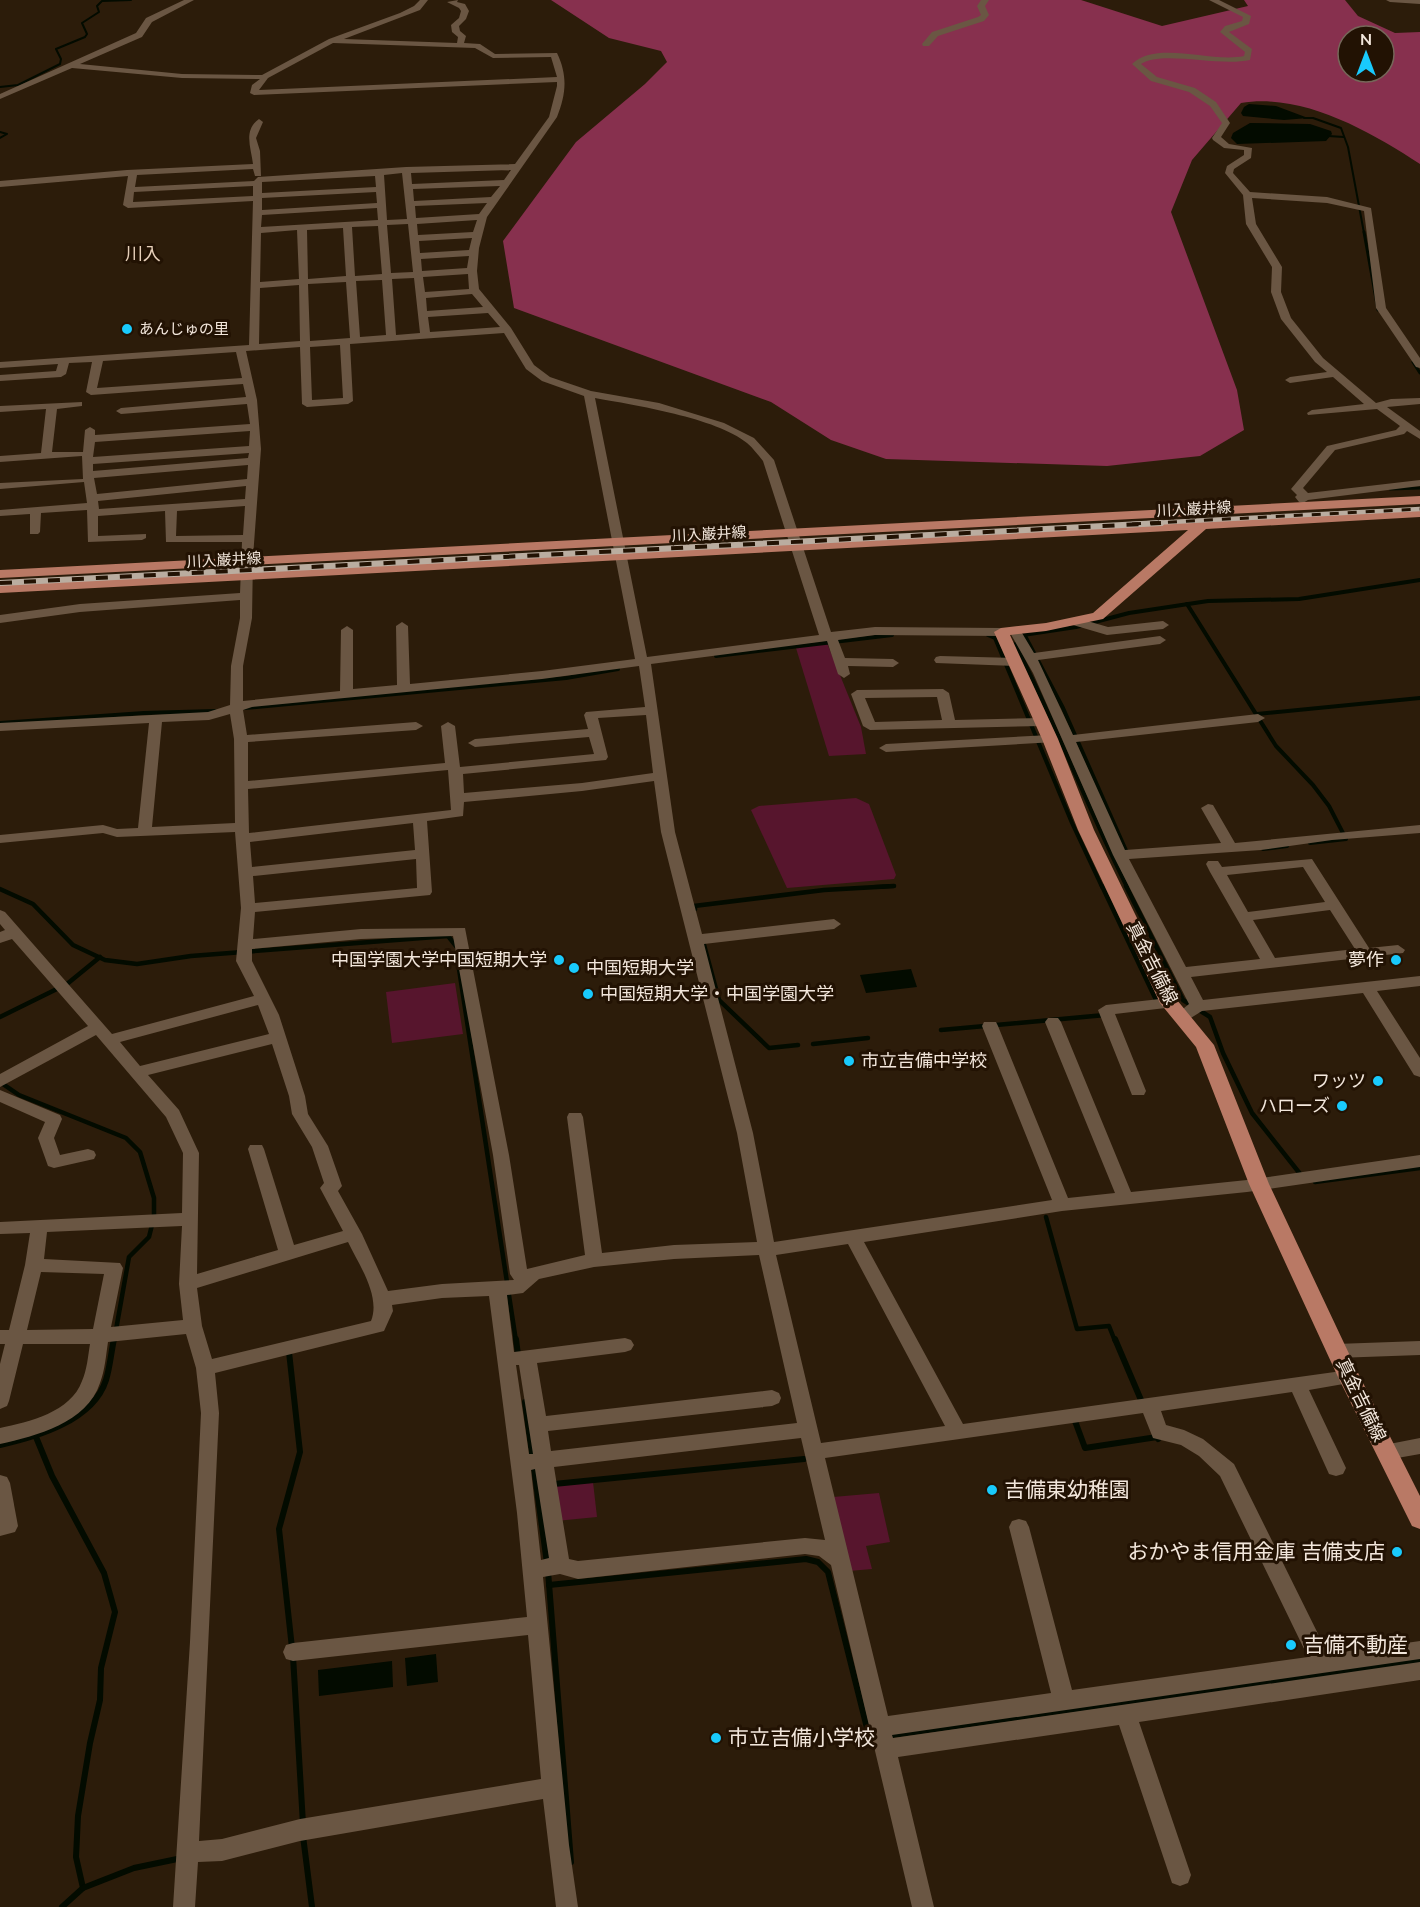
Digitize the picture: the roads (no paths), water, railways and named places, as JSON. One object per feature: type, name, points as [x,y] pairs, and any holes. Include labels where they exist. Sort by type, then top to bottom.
[{"type":"main road","name":"川入巌井線","points":[[0,574],[622,556],[794,539],[1212,510],[1306,501],[1420,500]]},
{"type":"main road","points":[[1008,631],[1083,624],[1098,616],[1202,525],[1212,510]]},
{"type":"main road","name":"川入巌井線","points":[[0,589],[247,568],[618,541],[794,539],[1202,525],[1420,513]]},
{"type":"main road","name":"真金吉備線","points":[[1008,631],[1021,659],[1086,830],[1179,1007],[1205,1045],[1259,1184],[1336,1351],[1420,1519]]},
{"type":"street","points":[[0,97],[139,35],[149,20],[189,0]]},
{"type":"street","points":[[73,66],[183,76],[263,77],[332,41],[403,15],[421,5],[424,0]]},
{"type":"street","points":[[454,0],[451,2],[462,6],[465,11],[462,19],[455,25],[456,32],[462,36],[460,46]]},
{"type":"street","points":[[926,44],[935,34],[981,19],[985,15],[981,6],[985,0]]},
{"type":"street","points":[[1213,0],[1247,16],[1246,22],[1228,28],[1224,32],[1249,51],[1247,58],[1222,63],[1161,56],[1142,58],[1136,64],[1154,79],[1197,92],[1221,113],[1226,123],[1216,138],[1227,146],[1248,148],[1248,156],[1230,168],[1229,173],[1247,195],[1251,224],[1277,267],[1276,292],[1284,315],[1310,350],[1335,374],[1420,436]]},
{"type":"street","points":[[1390,0],[1420,2]]},
{"type":"street","points":[[332,41],[477,46],[493,56],[554,55],[561,71],[563,86],[560,99],[553,117],[482,217],[472,271],[475,291],[507,330],[536,374],[558,385],[589,394],[688,414],[720,425],[750,440],[768,459],[794,539],[841,668],[893,663]]},
{"type":"street","points":[[263,77],[265,79],[255,87],[254,93],[561,79]]},
{"type":"street","points":[[254,347],[258,182],[252,138],[259,122]]},
{"type":"street","points":[[0,184],[257,166]]},
{"type":"street","points":[[131,190],[406,170],[516,167]]},
{"type":"street","points":[[406,170],[425,335]]},
{"type":"street","points":[[133,173],[128,205],[380,189]]},
{"type":"street","points":[[379,173],[392,338]]},
{"type":"street","points":[[408,187],[504,183]]},
{"type":"street","points":[[1247,195],[1290,196],[1359,206],[1368,210],[1381,308],[1420,365]]},
{"type":"street","points":[[410,204],[493,200]]},
{"type":"street","points":[[258,213],[381,205]]},
{"type":"street","points":[[258,230],[482,217]]},
{"type":"street","points":[[302,227],[307,404],[348,401],[351,279],[347,224]]},
{"type":"street","points":[[415,238],[477,235]]},
{"type":"street","points":[[417,256],[474,253]]},
{"type":"street","points":[[256,285],[472,271]]},
{"type":"street","points":[[421,294],[475,291]]},
{"type":"street","points":[[423,314],[491,310]]},
{"type":"street","points":[[0,365],[507,330]]},
{"type":"street","points":[[205,1368],[369,1329],[378,1326],[384,1311],[383,1299],[354,1234],[328,1188],[334,1186],[320,1146],[300,1114],[278,1037],[245,953],[248,909],[243,832],[242,739],[236,708],[237,666],[246,618],[256,427],[240,348]]},
{"type":"street","points":[[98,360],[92,392],[248,381]]},
{"type":"street","points":[[0,378],[61,374],[64,361]]},
{"type":"street","points":[[1290,380],[1335,374]]},
{"type":"street","points":[[589,394],[643,663],[668,832],[700,939],[745,1133],[772,1279],[923,1907]]},
{"type":"street","points":[[121,411],[252,400]]},
{"type":"street","points":[[1312,413],[1376,406],[1391,402],[1420,401]]},
{"type":"street","points":[[0,409],[78,404]]},
{"type":"street","points":[[46,456],[52,406]]},
{"type":"street","points":[[1406,426],[1400,432],[1331,448],[1298,486],[1299,491],[1306,501],[1420,483]]},
{"type":"street","points":[[252,502],[171,507],[122,524],[92,540],[93,505],[83,478],[83,457],[90,435],[256,427]]},
{"type":"street","points":[[0,459],[46,456],[255,455]]},
{"type":"street","points":[[0,513],[36,510],[83,478],[255,455]]},
{"type":"street","points":[[93,505],[253,482]]},
{"type":"street","points":[[0,486],[61,495],[93,505],[142,536]]},
{"type":"street","points":[[171,507],[170,540],[249,538]]},
{"type":"street","points":[[34,532],[36,510]]},
{"type":"street","points":[[0,619],[80,608],[246,596]]},
{"type":"street","points":[[1083,624],[1107,631],[1162,624]]},
{"type":"street","points":[[402,626],[404,688]]},
{"type":"street","points":[[1122,629],[1133,643]]},
{"type":"street","points":[[346,694],[347,630]]},
{"type":"street","points":[[0,727],[209,716],[251,703],[542,675],[875,631],[1008,631]]},
{"type":"street","points":[[940,660],[1021,659],[1160,640]]},
{"type":"street","points":[[1021,659],[1039,673],[1050,734],[1125,855],[1180,973],[1179,1007]]},
{"type":"street","points":[[949,725],[943,693],[857,694],[870,726],[949,725],[1050,734]]},
{"type":"street","points":[[242,786],[600,757],[591,715],[650,711]]},
{"type":"street","points":[[886,748],[1258,718]]},
{"type":"street","points":[[145,832],[156,719]]},
{"type":"street","points":[[242,739],[416,726]]},
{"type":"street","points":[[0,839],[103,829],[117,833],[243,832],[458,813],[448,726]]},
{"type":"street","points":[[475,743],[596,732]]},
{"type":"street","points":[[458,798],[582,787],[659,776]]},
{"type":"street","points":[[1208,808],[1230,847]]},
{"type":"street","points":[[248,909],[424,891],[420,818]]},
{"type":"street","points":[[1125,855],[1260,846],[1343,835],[1420,829]]},
{"type":"street","points":[[245,872],[422,854]]},
{"type":"street","points":[[1270,963],[1215,868],[1307,862],[1365,953]]},
{"type":"street","points":[[1243,917],[1334,905]]},
{"type":"street","points":[[0,915],[173,1114],[191,1153],[188,1284],[193,1326],[205,1368],[210,1413],[184,1907]]},
{"type":"street","points":[[700,939],[834,924]]},
{"type":"street","points":[[245,953],[361,934],[460,931],[501,1155],[519,1274],[511,1287],[516,1358],[547,1568],[539,1625],[567,1907]]},
{"type":"street","points":[[0,938],[15,932]]},
{"type":"street","points":[[1180,973],[1398,950]]},
{"type":"street","points":[[1138,1091],[1106,1010],[1179,1007],[1420,981]]},
{"type":"street","points":[[1368,987],[1420,1071]]},
{"type":"street","points":[[1,1085],[102,1034],[263,999]]},
{"type":"street","points":[[1053,1022],[1125,1198]]},
{"type":"street","points":[[990,1026],[1062,1205]]},
{"type":"street","points":[[137,1072],[278,1037]]},
{"type":"street","points":[[1,1085],[54,1119],[46,1138],[54,1161],[88,1155]]},
{"type":"street","points":[[574,1117],[594,1260]]},
{"type":"street","points":[[256,1149],[288,1254]]},
{"type":"street","points":[[383,1299],[442,1291],[511,1287],[534,1273],[594,1260],[674,1252],[783,1248],[1062,1205],[1259,1184],[1420,1161]]},
{"type":"street","points":[[0,1228],[191,1219]]},
{"type":"street","points":[[0,1401],[7,1337],[33,1265],[39,1227]]},
{"type":"street","points":[[188,1284],[354,1234]]},
{"type":"street","points":[[853,1237],[958,1433]]},
{"type":"street","points":[[0,1436],[39,1428],[61,1416],[82,1398],[91,1384],[109,1333],[114,1268],[33,1265]]},
{"type":"street","points":[[7,1337],[88,1337],[193,1326]]},
{"type":"street","points":[[516,1358],[625,1345]]},
{"type":"street","points":[[1336,1351],[1420,1348]]},
{"type":"street","points":[[516,1358],[537,1425],[531,1462]]},
{"type":"street","points":[[815,1452],[1349,1377]]},
{"type":"street","points":[[1297,1384],[1336,1468]]},
{"type":"street","points":[[537,1425],[772,1398]]},
{"type":"street","points":[[1149,1404],[1160,1433],[1170,1432],[1206,1450],[1214,1455],[1227,1470],[1322,1664]]},
{"type":"street","points":[[531,1462],[809,1429]]},
{"type":"street","points":[[1386,1452],[1420,1446]]},
{"type":"street","points":[[0,1483],[8,1526],[0,1528]]},
{"type":"street","points":[[1019,1527],[1064,1701]]},
{"type":"street","points":[[547,1568],[578,1570],[805,1546],[823,1548],[839,1560]]},
{"type":"street","points":[[293,1652],[539,1625]]},
{"type":"street","points":[[882,1738],[1064,1701],[1420,1650]]},
{"type":"street","points":[[882,1738],[1099,1717],[1420,1671]]},
{"type":"street","points":[[1094,1697],[1099,1717]]},
{"type":"street","points":[[1126,1713],[1180,1875]]},
{"type":"street","points":[[188,1856],[222,1850],[303,1829],[554,1792]]},
{"type":"waterway","points":[[0,87],[18,85],[60,64],[61,59],[56,49],[85,37],[87,34],[82,23],[99,12],[97,6],[102,1],[131,0]]},
{"type":"waterway","points":[[1304,118],[1313,118],[1341,128],[1348,147],[1364,233]]},
{"type":"waterway","points":[[0,132],[7,134],[0,138]]},
{"type":"waterway","points":[[1328,136],[1344,137]]},
{"type":"waterway","points":[[1364,232],[1378,310]]},
{"type":"waterway","points":[[1413,362],[1420,373]]},
{"type":"waterway","points":[[1390,489],[1420,488]]},
{"type":"waterway","points":[[1187,604],[1208,601],[1299,599],[1420,580]]},
{"type":"waterway","points":[[1024,635],[1076,627],[1129,613],[1187,604]]},
{"type":"waterway","points":[[1187,604],[1276,746],[1313,785],[1329,806],[1346,839],[1310,843]]},
{"type":"waterway","points":[[716,656],[892,635]]},
{"type":"waterway","points":[[988,635],[995,638],[1072,823],[1102,887]]},
{"type":"waterway","points":[[1024,635],[1063,708],[1128,855]]},
{"type":"waterway","points":[[1015,644],[1127,887]]},
{"type":"waterway","points":[[245,708],[566,678],[618,669]]},
{"type":"waterway","points":[[1257,714],[1420,698]]},
{"type":"waterway","points":[[0,723],[144,713],[215,711]]},
{"type":"waterway","points":[[1263,849],[1287,846]]},
{"type":"waterway","points":[[695,909],[694,906],[824,890],[894,886],[874,887]]},
{"type":"waterway","points":[[1102,886],[1158,1004]]},
{"type":"waterway","points":[[1126,886],[1183,1000],[1210,1017],[1223,1053],[1252,1113],[1301,1175]]},
{"type":"waterway","points":[[0,889],[33,904],[73,945],[99,957]]},
{"type":"waterway","points":[[99,957],[137,964],[191,956],[448,936],[456,946]]},
{"type":"waterway","points":[[703,941],[719,1000],[769,1048],[798,1045]]},
{"type":"waterway","points":[[0,1017],[67,984],[99,957]]},
{"type":"waterway","points":[[459,969],[516,1341]]},
{"type":"waterway","points":[[941,1030],[1105,1015]]},
{"type":"waterway","points":[[813,1044],[868,1038]]},
{"type":"waterway","points":[[0,1082],[19,1095],[126,1138],[140,1152],[154,1198],[154,1217],[149,1237],[129,1257],[114,1341]]},
{"type":"waterway","points":[[1315,1182],[1420,1168]]},
{"type":"waterway","points":[[1046,1217],[1077,1329],[1109,1326],[1115,1341]]},
{"type":"waterway","points":[[0,1445],[62,1425],[89,1406],[99,1394],[106,1380],[114,1339]]},
{"type":"waterway","points":[[516,1339],[518,1355]]},
{"type":"waterway","points":[[1115,1339],[1141,1400]]},
{"type":"waterway","points":[[289,1352],[300,1452],[279,1529],[292,1648]]},
{"type":"waterway","points":[[525,1402],[547,1563]]},
{"type":"waterway","points":[[1075,1421],[1085,1448],[1157,1437],[1158,1439]]},
{"type":"waterway","points":[[36,1437],[52,1476],[104,1573],[115,1612],[101,1668],[100,1700],[90,1743],[78,1816],[76,1857],[83,1888]]},
{"type":"waterway","points":[[554,1484],[804,1459]]},
{"type":"waterway","points":[[549,1585],[806,1559],[818,1562],[828,1572],[869,1736],[875,1738]]},
{"type":"waterway","points":[[548,1571],[549,1585]]},
{"type":"waterway","points":[[549,1585],[571,1862]]},
{"type":"waterway","points":[[293,1656],[303,1824]]},
{"type":"waterway","points":[[886,1736],[1420,1660]]},
{"type":"waterway","points":[[303,1836],[312,1907]]},
{"type":"waterway","points":[[83,1888],[134,1868],[182,1858]]},
{"type":"waterway","points":[[62,1907],[83,1888]]},
{"type":"railway","points":[[1132,524],[1420,509]]},
{"type":"railway","points":[[0,583],[1161,523]]},
{"type":"place","name":"あんじゅの里","points":[[127,329]]},
{"type":"place","name":"中国学園大学中国短期大学","points":[[559,960]]},
{"type":"place","name":"夢作","points":[[1396,960]]},
{"type":"place","name":"中国短期大学","points":[[574,968]]},
{"type":"place","name":"中国短期大学・中国学園大学","points":[[588,994]]},
{"type":"place","name":"市立吉備中学校","points":[[849,1061]]},
{"type":"place","name":"ワッツ","points":[[1378,1081]]},
{"type":"place","name":"ハローズ","points":[[1342,1106]]},
{"type":"place","name":"吉備東幼稚園","points":[[992,1490]]},
{"type":"place","name":"おかやま信用金庫 吉備支店","points":[[1397,1552]]},
{"type":"place","name":"吉備不動産","points":[[1291,1645]]},
{"type":"place","name":"市立吉備小学校","points":[[716,1738]]},
{"type":"district","name":"川入","points":[[143,254]]}]
